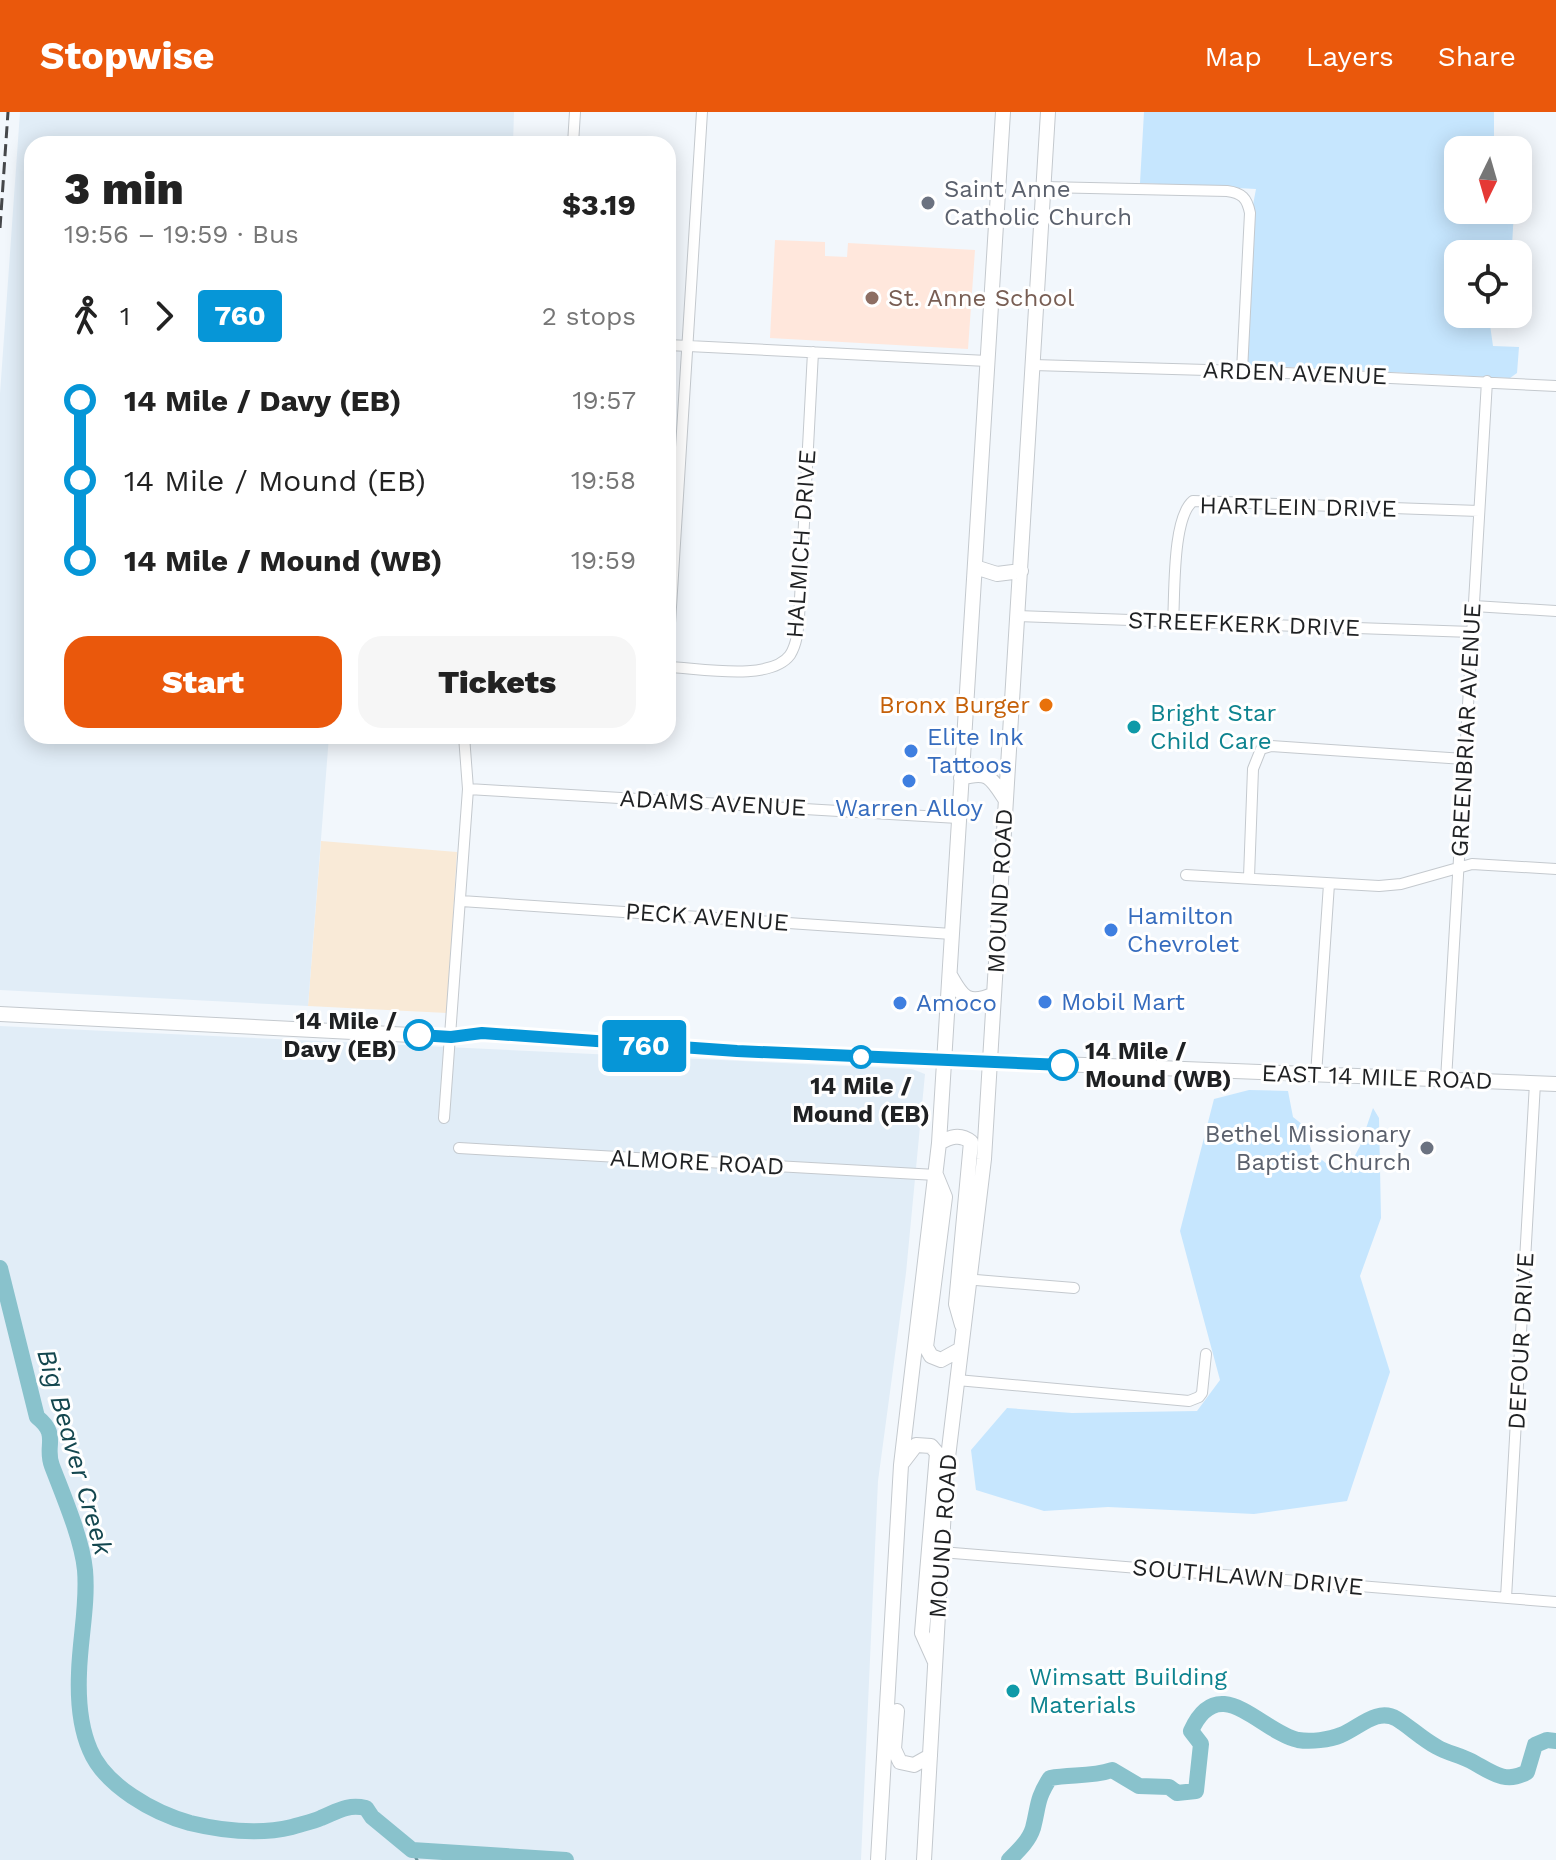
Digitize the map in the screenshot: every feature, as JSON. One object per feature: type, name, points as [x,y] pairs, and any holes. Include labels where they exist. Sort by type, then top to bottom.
[{"type":"main road","name":"MOUND ROAD","points":[[878,1860],[901,1465],[939,1143],[1003,112]]},
{"type":"main road","name":"MOUND ROAD","points":[[924,1860],[941,1552],[963,1330],[965,1279],[984,1159],[1048,112]]},
{"type":"main road","points":[[975,567],[997,574],[1021,571]]},
{"type":"main road","points":[[961,778],[977,774],[988,776],[1006,799]]},
{"type":"main road","points":[[950,974],[960,992],[971,999],[994,994]]},
{"type":"main road","name":"EAST 14 MILE ROAD","points":[[0,1014],[451,1037],[482,1033],[675,1048],[944,1061],[1556,1084]]},
{"type":"main road","points":[[939,1143],[950,1137],[962,1137],[971,1142],[965,1279]]},
{"type":"main road","points":[[936,1175],[945,1197],[926,1347],[931,1356],[941,1360],[961,1349]]},
{"type":"main road","points":[[901,1465],[916,1445],[931,1446],[937,1453],[922,1633],[935,1662]]},
{"type":"main road","points":[[898,1527],[905,1561],[894,1749],[900,1762],[907,1765],[930,1756]]},
{"type":"street","points":[[574,136],[575,112]]},
{"type":"street","points":[[676,525],[702,112]]},
{"type":"street","points":[[1044,187],[1227,191],[1240,193],[1246,198],[1250,213],[1242,371]]},
{"type":"street","points":[[676,345],[987,361]]},
{"type":"street","name":"HALMICH DRIVE","points":[[676,667],[767,670],[782,663],[794,648],[799,618],[813,352]]},
{"type":"street","name":"ARDEN AVENUE","points":[[1033,365],[1556,386]]},
{"type":"street","name":"GREENBRIAR AVENUE","points":[[1446,1080],[1487,381]]},
{"type":"street","name":"HARTLEIN DRIVE","points":[[1173,622],[1181,524],[1185,508],[1193,501],[1479,511]]},
{"type":"street","points":[[1474,606],[1556,611]]},
{"type":"street","name":"STREEFKERK DRIVE","points":[[1017,616],[1472,632]]},
{"type":"street","points":[[444,1118],[468,789],[465,744]]},
{"type":"street","points":[[1249,877],[1253,769],[1261,749],[1271,746],[1464,759]]},
{"type":"street","name":"ADAMS AVENUE","points":[[468,789],[958,818]]},
{"type":"street","points":[[1186,875],[1329,884],[1401,884],[1472,864],[1556,869]]},
{"type":"street","points":[[1316,1075],[1329,884]]},
{"type":"street","name":"PECK AVENUE","points":[[461,901],[952,934]]},
{"type":"street","name":"DEFOUR DRIVE","points":[[1506,1598],[1535,1083]]},
{"type":"street","name":"ALMORE ROAD","points":[[459,1148],[936,1175]]},
{"type":"street","points":[[965,1279],[1074,1288]]},
{"type":"street","points":[[957,1380],[1189,1401],[1202,1393],[1206,1354]]},
{"type":"street","name":"SOUTHLAWN DRIVE","points":[[941,1552],[1556,1602]]},
{"type":"shaded area","points":[[20,112],[514,112],[513,136],[24,136],[24,744],[328,744],[308,1006],[0,990],[0,394]]},
{"type":"shaded area","points":[[1144,112],[1494,112],[1494,136],[1444,136],[1444,224],[1513,224],[1512,240],[1444,240],[1444,328],[1490,328],[1493,346],[1519,347],[1517,373],[1510,378],[1248,365],[1252,210],[1256,189],[1140,183]]},
{"type":"shaded area","name":"St. Anne School","points":[[775,240],[825,242],[825,256],[847,257],[848,243],[975,250],[968,349],[770,338]]},
{"type":"shaded area","points":[[321,841],[457,852],[447,1013],[308,1006]]},
{"type":"shaded area","points":[[0,1026],[912,1069],[925,1074],[906,1273],[878,1481],[861,1860],[0,1860]]},
{"type":"shaded area","points":[[1249,1090],[1288,1091],[1293,1117],[1303,1125],[1312,1152],[1327,1164],[1338,1166],[1351,1163],[1373,1108],[1379,1118],[1381,1218],[1360,1276],[1390,1372],[1347,1501],[1254,1514],[1108,1507],[1044,1511],[976,1490],[971,1450],[1007,1408],[1072,1413],[1197,1411],[1220,1380],[1180,1231],[1214,1099]]},
{"type":"waterway","name":"Big Beaver Creek","points":[[0,1268],[37,1417],[50,1435],[50,1459],[72,1517],[83,1558],[85,1596],[79,1673],[80,1712],[90,1750],[107,1775],[146,1805],[203,1826],[267,1831],[292,1827],[343,1809],[359,1807],[366,1808],[372,1817],[412,1850],[566,1860]]},
{"type":"waterway","name":"Big Beaver Creek","points":[[1009,1860],[1031,1833],[1040,1797],[1050,1778],[1112,1770],[1139,1786],[1169,1787],[1177,1793],[1196,1791],[1201,1744],[1191,1731],[1202,1713],[1214,1705],[1227,1704],[1241,1709],[1284,1735],[1303,1741],[1336,1737],[1375,1717],[1390,1716],[1441,1749],[1505,1777],[1527,1772],[1535,1745],[1547,1740],[1556,1741]]},
{"type":"waterway","name":"Big Beaver Creek","points":[[412,1850],[417,1860]]},
{"type":"railway","points":[[0,228],[8,112]]},
{"type":"bus line","name":"760","points":[[419,1035],[451,1037],[482,1033],[575,1038],[643,1046],[1063,1065]]},
{"type":"place","name":"Saint Anne Catholic Church","points":[[928,203]]},
{"type":"place","name":"St. Anne School","points":[[872,298]]},
{"type":"place","name":"Bronx Burger","points":[[1046,705]]},
{"type":"place","name":"Bright Star Child Care","points":[[1134,727]]},
{"type":"place","name":"Elite Ink Tattoos","points":[[911,751]]},
{"type":"place","name":"Warren Alloy","points":[[909,781]]},
{"type":"place","name":"Hamilton Chevrolet","points":[[1111,930]]},
{"type":"place","name":"Mobil Mart","points":[[1045,1002]]},
{"type":"place","name":"Amoco","points":[[900,1003]]},
{"type":"place","name":"14 Mile / Davy (EB)","points":[[419,1035]]},
{"type":"place","name":"14 Mile / Mound (EB)","points":[[861,1057]]},
{"type":"place","name":"14 Mile / Mound (WB)","points":[[1063,1065]]},
{"type":"place","name":"Bethel Missionary Baptist Church","points":[[1427,1148]]},
{"type":"place","name":"Wimsatt Building Materials","points":[[1013,1691]]}]
